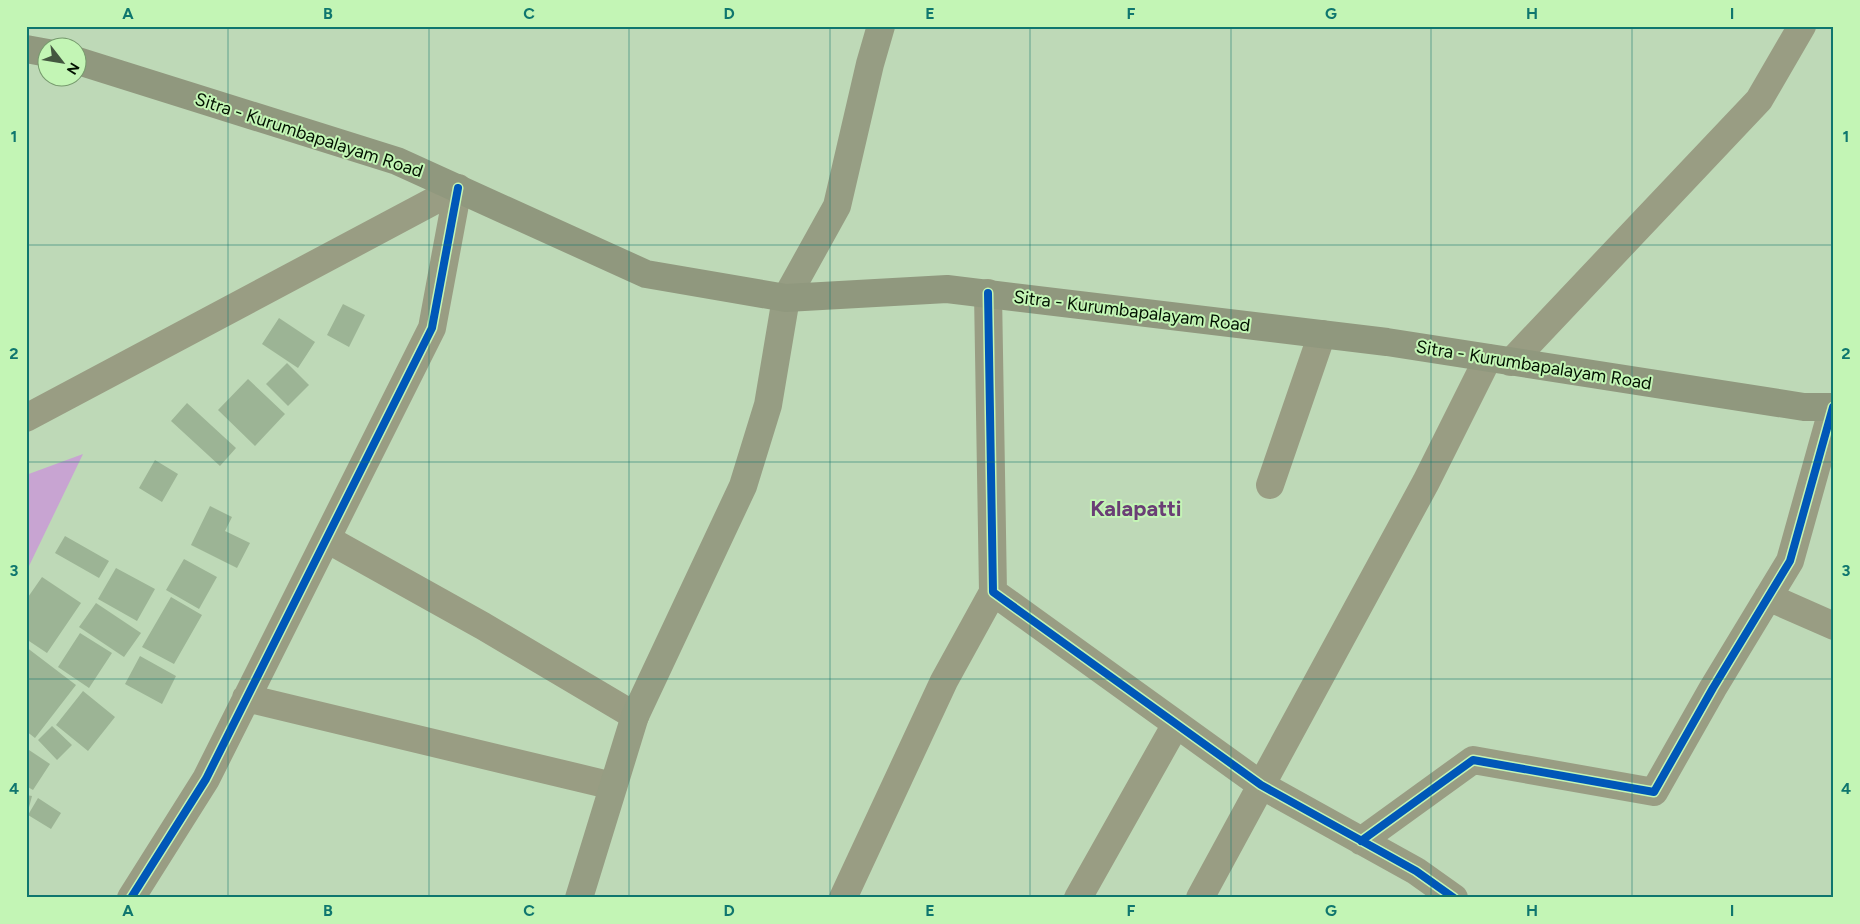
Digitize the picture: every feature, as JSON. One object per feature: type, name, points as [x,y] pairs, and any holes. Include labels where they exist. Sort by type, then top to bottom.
[{"type":"main road","points":[[579,898],[634,716],[743,486],[768,405],[786,298],[837,206],[870,64],[881,26]]},
{"type":"main road","name":"Sitra - Kurumbapalayam Road","points":[[88,64],[398,160],[646,274],[786,298],[947,289],[988,293],[1322,334],[1804,408],[1834,407]]},
{"type":"street","points":[[1200,898],[1422,490],[1500,360],[1759,100],[1802,26]]},
{"type":"street","points":[[26,418],[458,188]]},
{"type":"street","points":[[131,898],[206,779],[432,328],[458,188]]},
{"type":"street","points":[[843,898],[944,681],[993,592],[988,293]]},
{"type":"street","points":[[1270,486],[1322,334]]},
{"type":"street","points":[[1361,841],[1473,760],[1654,792],[1790,561],[1834,407]]},
{"type":"street","points":[[327,539],[483,626],[634,716]]},
{"type":"street","points":[[993,592],[1261,785],[1416,871],[1454,898]]},
{"type":"street","points":[[1768,598],[1834,626]]},
{"type":"street","points":[[246,698],[613,786]]},
{"type":"street","points":[[1078,898],[1176,724]]},
{"type":"shaded area","points":[[83,454],[29,566],[26,568],[26,475]]},
{"type":"building","points":[[343,304],[365,315],[349,347],[327,335]]},
{"type":"building","points":[[279,318],[315,342],[298,368],[262,344]]},
{"type":"building","points":[[287,363],[309,385],[288,406],[266,384]]},
{"type":"building","points":[[248,379],[285,414],[255,446],[218,410]]},
{"type":"building","points":[[187,403],[236,448],[220,466],[171,421]]},
{"type":"building","points":[[155,460],[178,474],[162,502],[139,488]]},
{"type":"building","points":[[210,506],[232,517],[225,531],[250,543],[237,568],[191,545]]},
{"type":"building","points":[[65,536],[109,561],[99,578],[55,553]]},
{"type":"building","points":[[184,559],[217,577],[199,609],[166,590]]},
{"type":"building","points":[[116,568],[155,589],[137,621],[98,599]]},
{"type":"building","points":[[42,577],[81,603],[47,653],[26,639],[26,600]]},
{"type":"building","points":[[171,597],[202,615],[174,664],[142,647]]},
{"type":"building","points":[[96,603],[141,633],[124,657],[79,627]]},
{"type":"building","points":[[80,633],[112,653],[89,688],[58,667]]},
{"type":"building","points":[[26,647],[76,685],[35,738],[26,731]]},
{"type":"building","points":[[140,656],[176,676],[162,704],[125,684]]},
{"type":"building","points":[[83,691],[115,717],[88,751],[56,725]]},
{"type":"building","points":[[52,726],[72,745],[57,760],[38,740]]},
{"type":"building","points":[[26,748],[50,764],[33,790],[26,786]]},
{"type":"building","points":[[26,795],[32,796],[27,815],[26,815]]},
{"type":"building","points":[[38,798],[61,813],[51,829],[28,815]]},
{"type":"cycle path","points":[[131,898],[206,779],[432,328],[458,188]]},
{"type":"cycle path","points":[[988,293],[993,592],[1261,785],[1416,871],[1454,898]]},
{"type":"cycle path","points":[[1361,841],[1473,760],[1654,792],[1713,688],[1790,561],[1833,407]]},
{"type":"district","name":"Kalapatti","points":[[1136,508]]}]
